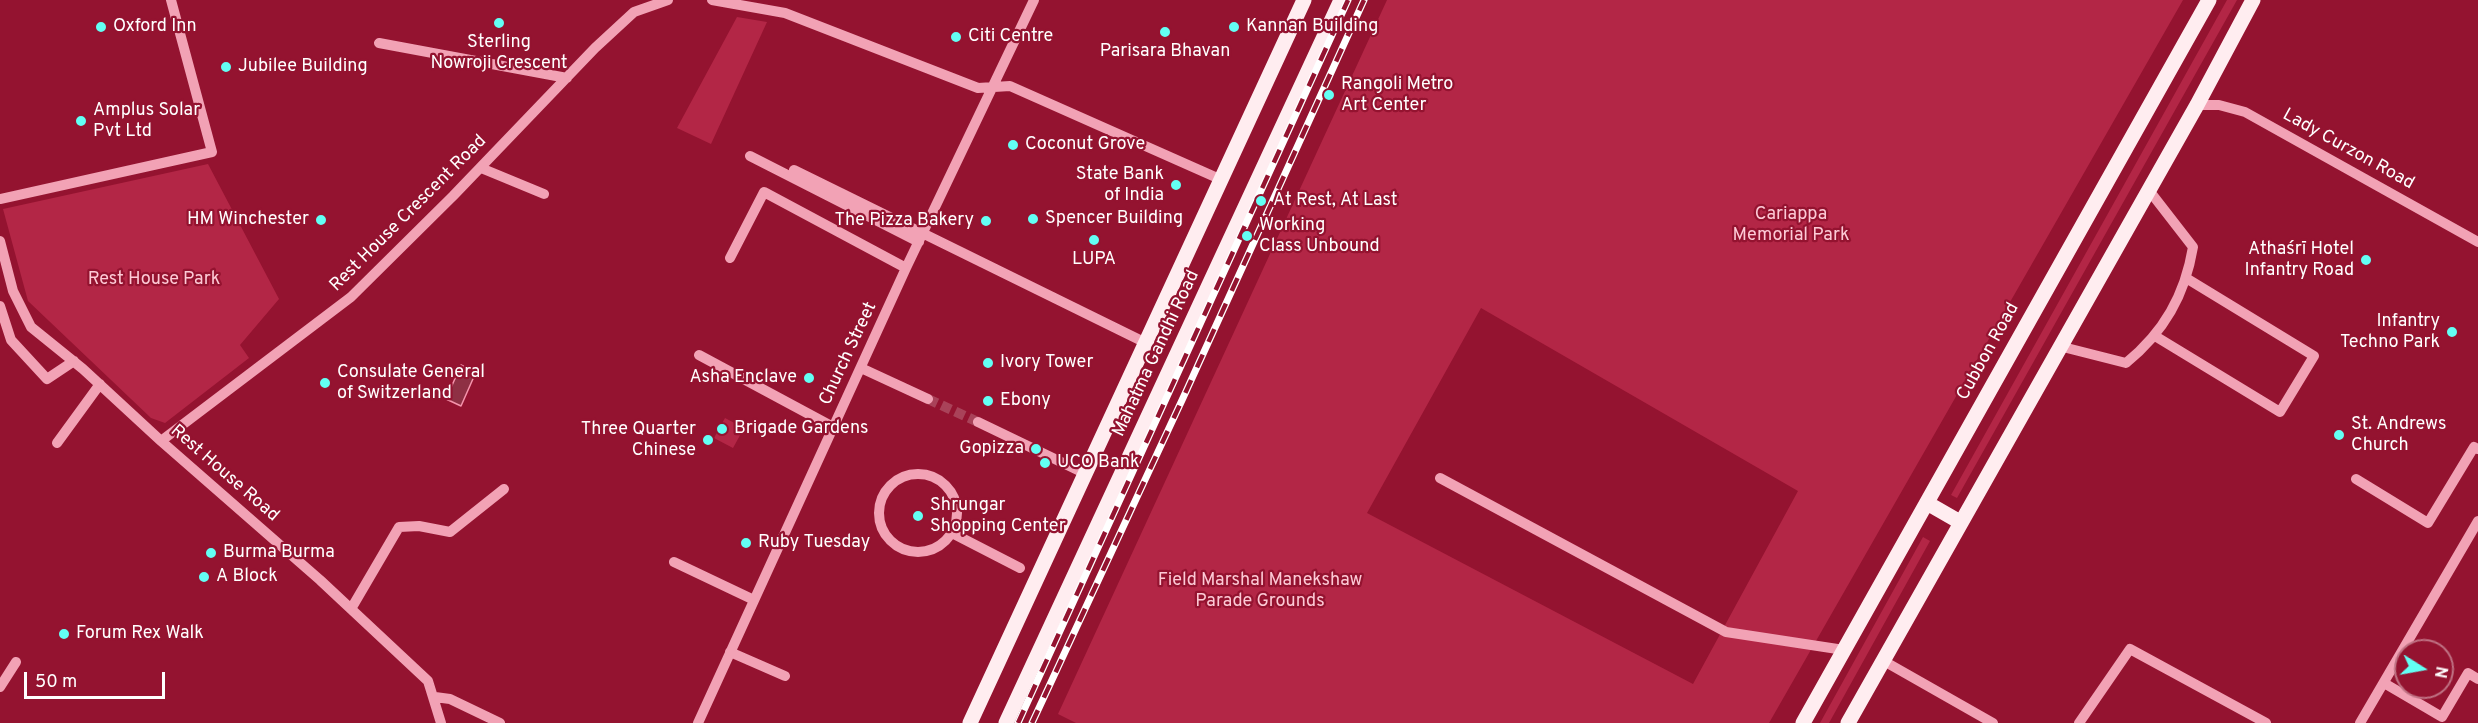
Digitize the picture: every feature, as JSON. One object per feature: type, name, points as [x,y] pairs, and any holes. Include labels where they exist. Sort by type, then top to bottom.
[{"type":"main road","name":"Mahatma Gandhi Road","points":[[970,723],[1304,0]]},
{"type":"main road","name":"Mahatma Gandhi Road","points":[[1006,723],[1341,0]]},
{"type":"main road","name":"Cubbon Road","points":[[1803,723],[2209,0]]},
{"type":"main road","points":[[1848,723],[2197,105],[2253,0]]},
{"type":"main road","points":[[1927,502],[1960,522]]},
{"type":"street","points":[[0,199],[212,152],[171,0]]},
{"type":"street","name":"Rest House Crescent Road","points":[[161,441],[351,297],[634,12],[668,0]]},
{"type":"street","points":[[712,0],[785,13],[978,88],[1010,86],[1222,180]]},
{"type":"street","name":"Church Street","points":[[698,723],[906,268],[1034,0]]},
{"type":"street","points":[[379,43],[567,78]]},
{"type":"street","name":"Lady Curzon Road","points":[[2197,105],[2218,105],[2245,112],[2478,242]]},
{"type":"street","points":[[750,156],[1146,343]]},
{"type":"street","points":[[480,168],[544,194]]},
{"type":"street","points":[[794,170],[921,238]]},
{"type":"street","points":[[2059,346],[2126,363],[2155,336],[2174,309],[2186,278],[2193,247],[2148,189]]},
{"type":"street","points":[[730,258],[764,192],[906,268]]},
{"type":"street","name":"Rest House Road","points":[[0,241],[13,291],[31,327],[100,384],[428,681],[435,697],[441,723]]},
{"type":"street","points":[[2155,336],[2280,412],[2314,356],[2186,278]]},
{"type":"street","points":[[0,293],[13,291]]},
{"type":"street","points":[[0,306],[12,340],[47,379],[74,361]]},
{"type":"street","points":[[699,355],[833,427]]},
{"type":"street","points":[[861,368],[928,399]]},
{"type":"street","points":[[57,443],[100,384]]},
{"type":"street","points":[[978,422],[1086,474]]},
{"type":"street","points":[[2356,479],[2428,523],[2474,447],[2478,449]]},
{"type":"street","points":[[922,473],[934,477],[948,488],[957,504],[957,517],[952,533],[946,541],[934,549],[921,552],[908,551],[895,545],[886,535],[880,523],[879,509],[882,497],[889,487],[904,476],[922,473]]},
{"type":"street","points":[[1440,478],[1726,632],[1844,650]]},
{"type":"street","points":[[351,609],[399,527],[419,526],[450,532],[504,489]]},
{"type":"street","points":[[2360,723],[2478,521]]},
{"type":"street","points":[[952,533],[1020,568]]},
{"type":"street","points":[[674,562],[754,600]]},
{"type":"street","points":[[2079,723],[2130,649],[2266,723]]},
{"type":"street","points":[[730,652],[785,676]]},
{"type":"street","points":[[1882,660],[1993,723]]},
{"type":"street","points":[[0,687],[16,662]]},
{"type":"street","points":[[2384,683],[2442,717],[2468,673],[2478,679]]},
{"type":"street","points":[[435,697],[450,699],[500,723]]},
{"type":"green space","name":"Cariappa Memorial Park","points":[[1387,0],[2183,0],[1769,723],[1076,723],[1058,714]],"holes":[[[1481,308],[1798,491],[1693,684],[1367,513]]]},
{"type":"green space","points":[[2227,0],[2237,0],[1957,498],[1951,495]]},
{"type":"green space","points":[[737,17],[767,22],[711,144],[677,128]]},
{"type":"green space","name":"Rest House Park","points":[[208,164],[279,299],[240,345],[249,358],[165,423],[151,418],[28,301],[3,209]]},
{"type":"green space","points":[[725,418],[744,428],[733,448],[714,438]]},
{"type":"green space","points":[[1923,537],[1930,541],[1829,723],[1820,723]]},
{"type":"shaded area","points":[[461,365],[476,372],[461,406],[446,399]]},
{"type":"tunnel","points":[[928,399],[978,422]]},
{"type":"railway","points":[[1018,723],[1348,0]]},
{"type":"railway","points":[[1032,723],[1364,0]]},
{"type":"place","name":"Sterling Nowroji Crescent","points":[[499,23]]},
{"type":"place","name":"Oxford Inn","points":[[101,27]]},
{"type":"place","name":"Kannan Building","points":[[1234,27]]},
{"type":"place","name":"Parisara Bhavan","points":[[1165,32]]},
{"type":"place","name":"Citi Centre","points":[[956,37]]},
{"type":"place","name":"Jubilee Building","points":[[226,67]]},
{"type":"place","name":"Rangoli Metro Art Center","points":[[1329,95]]},
{"type":"place","name":"Amplus Solar Pvt Ltd","points":[[81,121]]},
{"type":"place","name":"Coconut Grove","points":[[1013,145]]},
{"type":"place","name":"State Bank of India","points":[[1176,185]]},
{"type":"place","name":"At Rest, At Last","points":[[1261,201]]},
{"type":"place","name":"Spencer Building","points":[[1033,219]]},
{"type":"place","name":"HM Winchester","points":[[321,220]]},
{"type":"place","name":"The Pizza Bakery","points":[[986,221]]},
{"type":"place","name":"Working Class Unbound","points":[[1247,236]]},
{"type":"place","name":"LUPA","points":[[1094,240]]},
{"type":"place","name":"Athaśrī Hotel Infantry Road","points":[[2366,260]]},
{"type":"place","name":"Infantry Techno Park","points":[[2452,332]]},
{"type":"place","name":"Ivory Tower","points":[[988,363]]},
{"type":"place","name":"Asha Enclave","points":[[809,378]]},
{"type":"place","name":"Consulate General of Switzerland","points":[[325,383]]},
{"type":"place","name":"Ebony","points":[[988,401]]},
{"type":"place","name":"Brigade Gardens","points":[[722,429]]},
{"type":"place","name":"St. Andrews Church","points":[[2339,435]]},
{"type":"place","name":"Three Quarter Chinese","points":[[708,440]]},
{"type":"place","name":"Gopizza","points":[[1036,449]]},
{"type":"place","name":"UCO Bank","points":[[1045,463]]},
{"type":"place","name":"Shrungar Shopping Center","points":[[918,516]]},
{"type":"place","name":"Ruby Tuesday","points":[[746,543]]},
{"type":"place","name":"Burma Burma","points":[[211,553]]},
{"type":"place","name":"A Block","points":[[204,577]]},
{"type":"place","name":"Forum Rex Walk","points":[[64,634]]},
{"type":"park label","name":"Field Marshal Manekshaw Parade Grounds","points":[[1260,591]]}]
